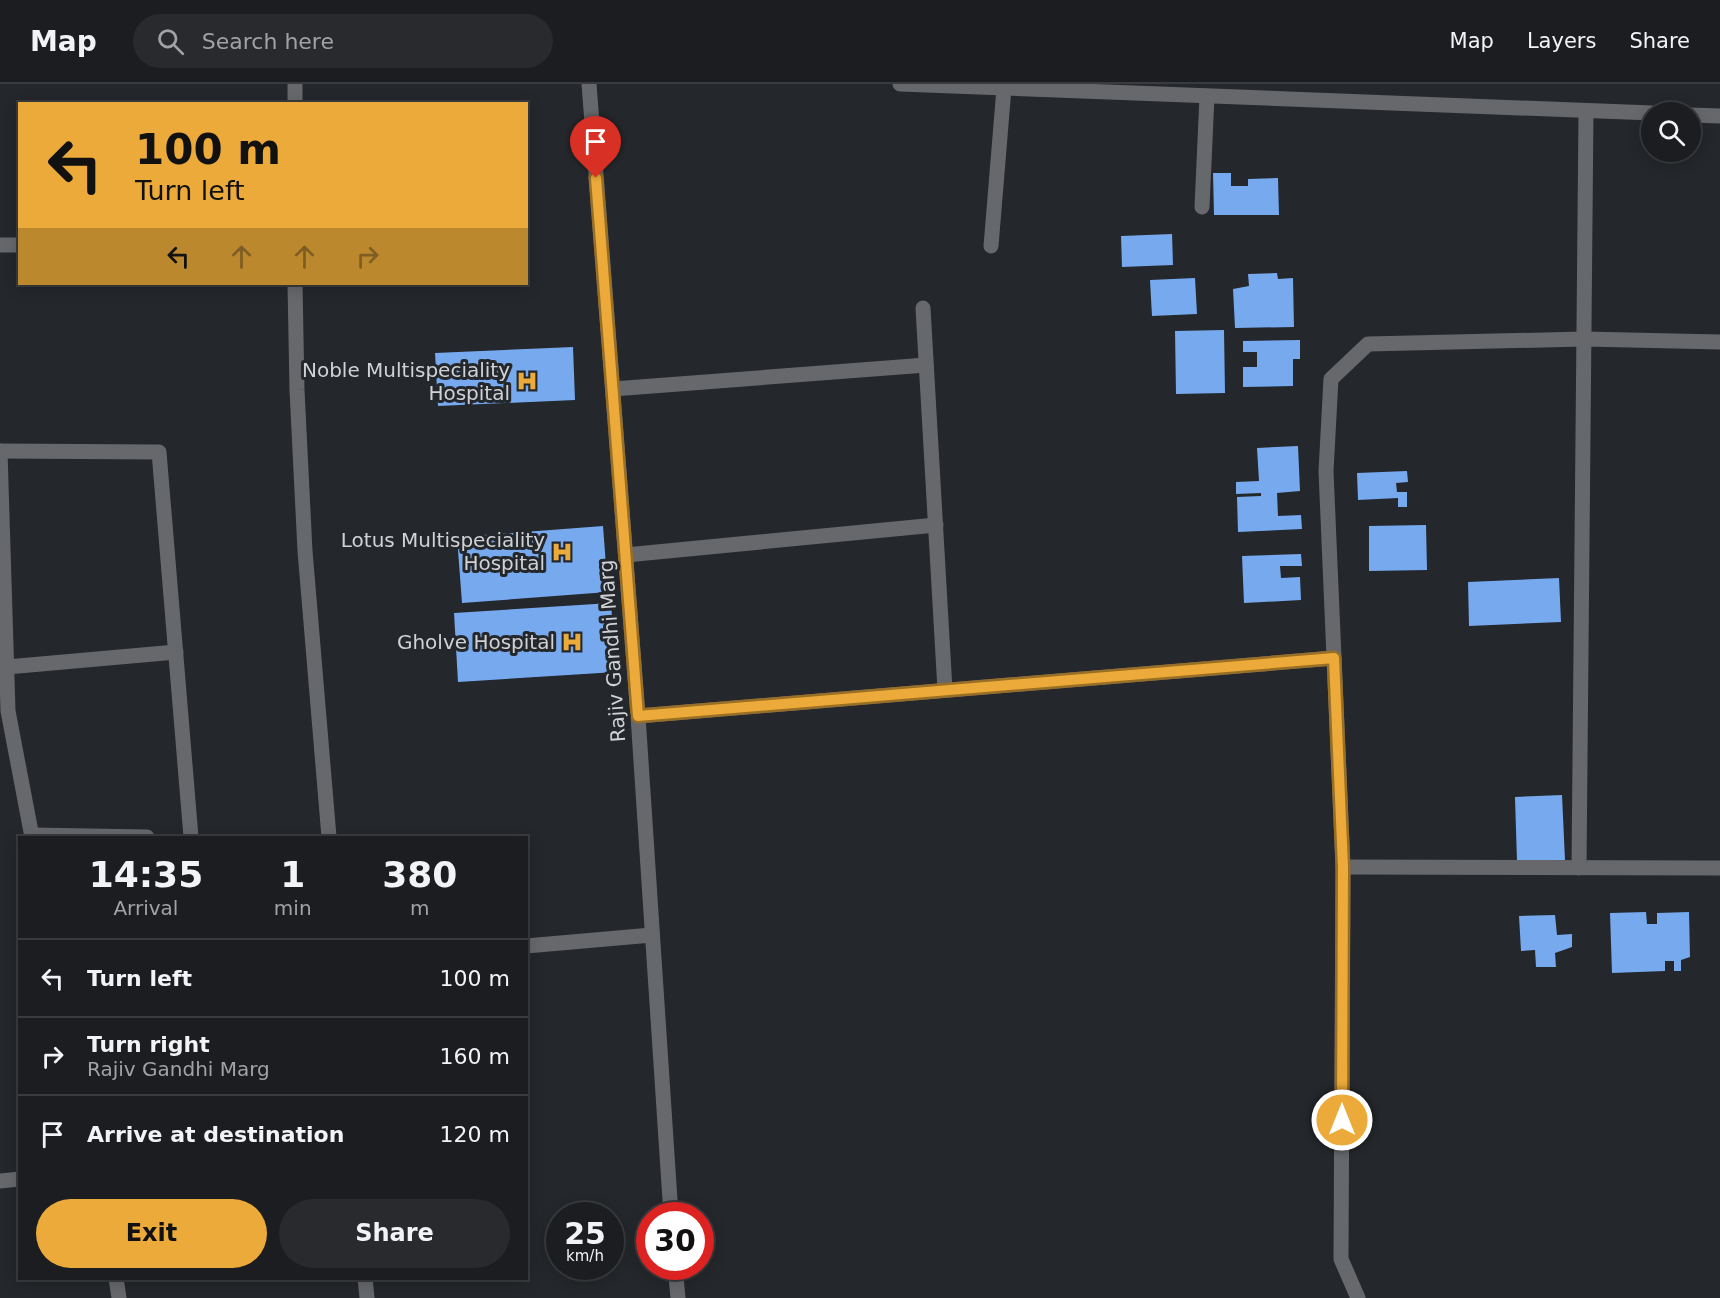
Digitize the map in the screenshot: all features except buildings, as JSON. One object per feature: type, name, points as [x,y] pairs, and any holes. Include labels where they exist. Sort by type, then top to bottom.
[{"type":"street","points":[[295,84],[295,102]]},
{"type":"street","name":"Rajiv Gandhi Marg","points":[[588,84],[638,716],[670,1202]]},
{"type":"street","points":[[900,84],[1641,113]]},
{"type":"street","points":[[992,246],[1004,88]]},
{"type":"street","points":[[1202,207],[1208,96]]},
{"type":"street","points":[[1579,868],[1586,111]]},
{"type":"street","points":[[1701,115],[1720,116]]},
{"type":"street","points":[[0,245],[18,245]]},
{"type":"street","points":[[295,285],[297,390],[305,551],[329,836]]},
{"type":"street","points":[[923,308],[945,690]]},
{"type":"street","points":[[1358,1298],[1341,1259],[1343,867],[1326,471],[1331,379],[1368,344],[1584,339],[1720,342]]},
{"type":"street","points":[[613,390],[926,365]]},
{"type":"street","points":[[32,836],[4,712],[8,667],[0,451],[159,452],[191,836]]},
{"type":"street","points":[[626,555],[936,525]]},
{"type":"street","points":[[8,667],[176,652]]},
{"type":"street","points":[[638,716],[1334,658]]},
{"type":"street","points":[[1343,867],[1720,868]]},
{"type":"street","points":[[528,946],[652,935]]},
{"type":"street","points":[[0,1181],[18,1179]]},
{"type":"street","points":[[116,1280],[119,1298]]},
{"type":"street","points":[[365,1280],[367,1298]]},
{"type":"street","points":[[676,1280],[678,1298]]},
{"type":"place","name":"Noble Multispeciality Hospital","points":[[527,381]]},
{"type":"place","name":"Lotus Multispeciality Hospital","points":[[562,552]]},
{"type":"place","name":"Gholve Hospital","points":[[572,642]]},
{"type":"route","points":[[596,178],[638,716],[1334,658],[1343,867],[1342,1120]]}]
